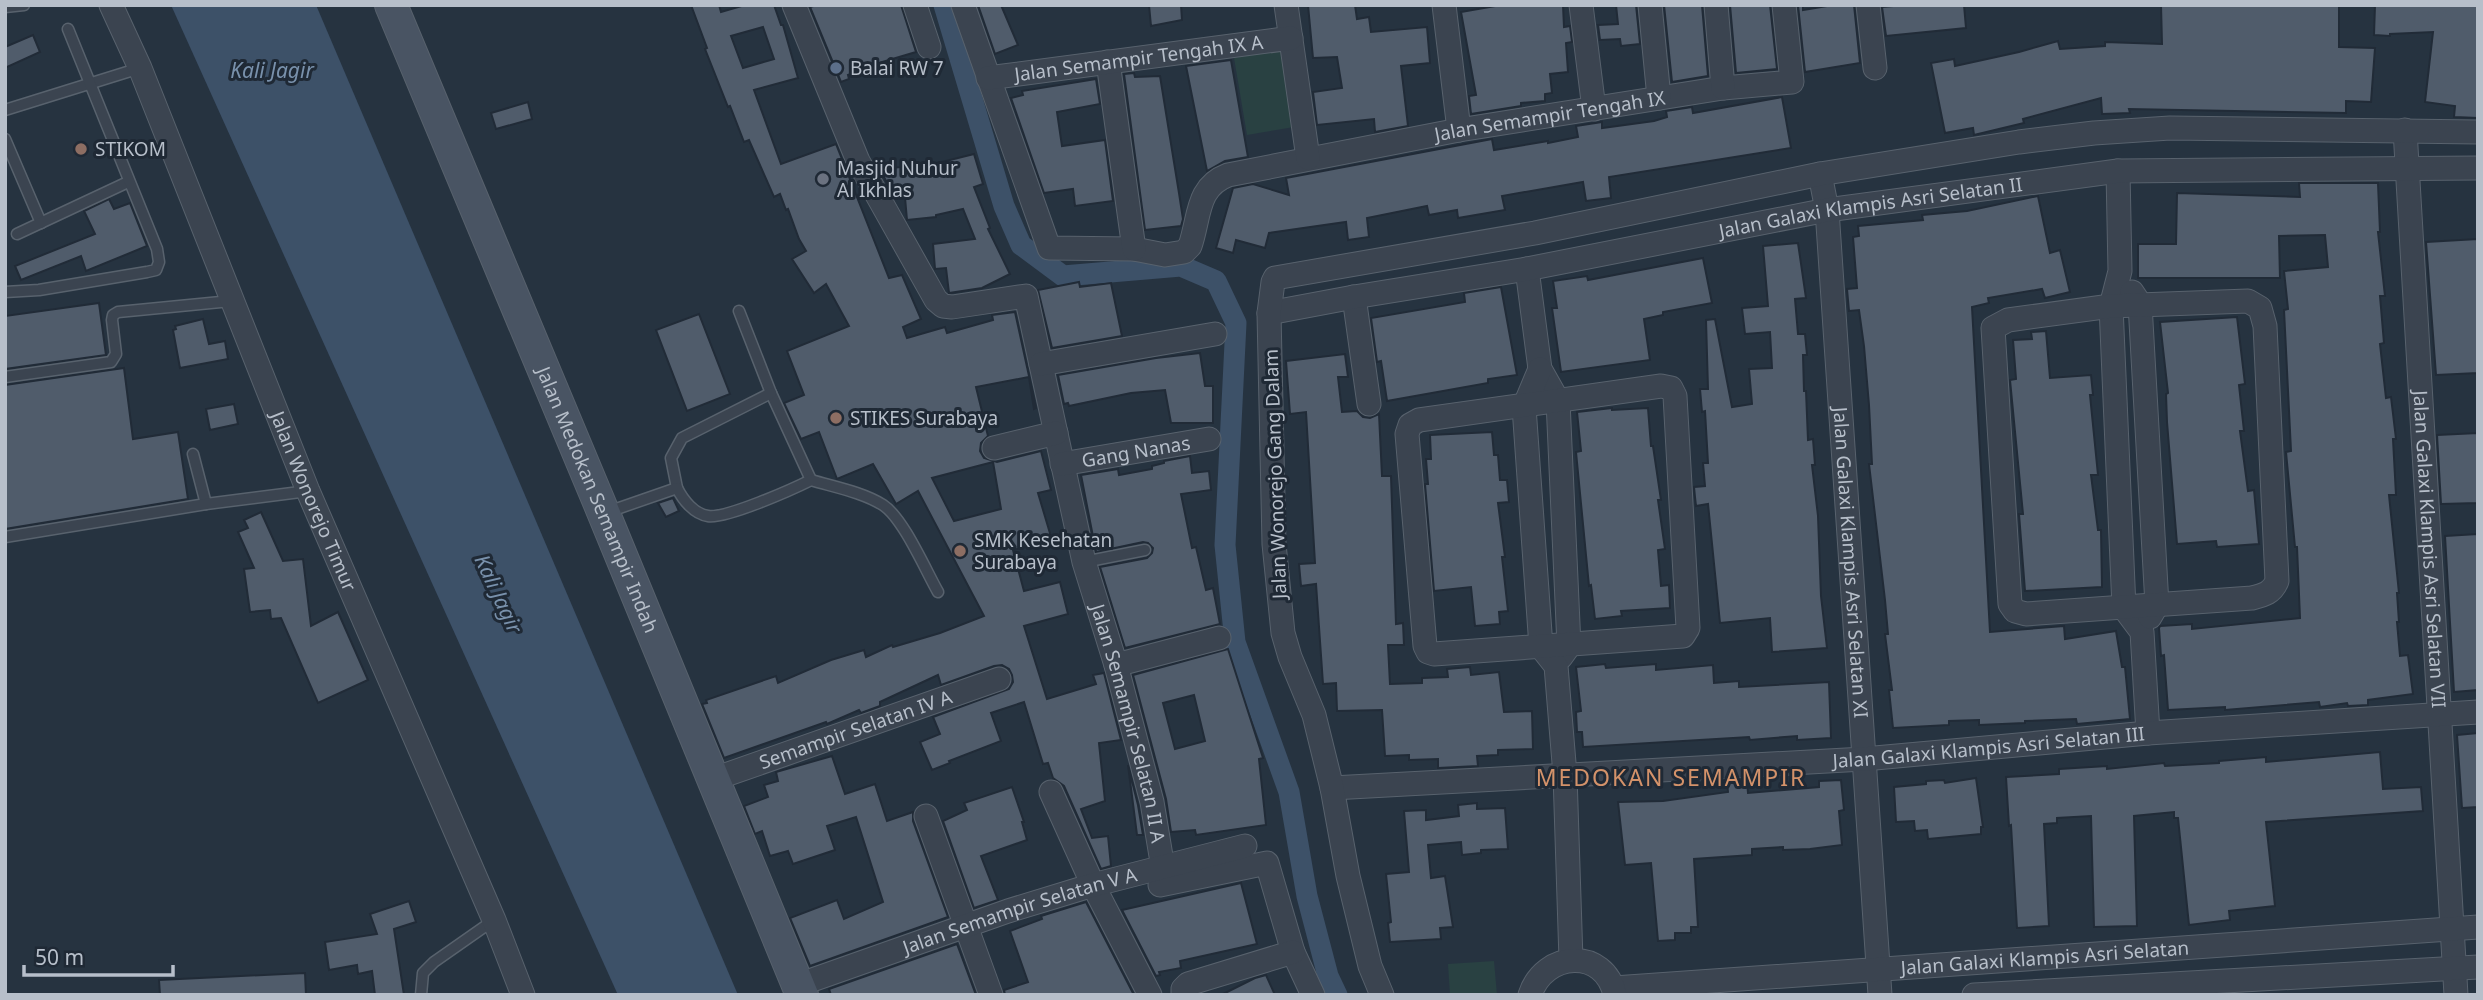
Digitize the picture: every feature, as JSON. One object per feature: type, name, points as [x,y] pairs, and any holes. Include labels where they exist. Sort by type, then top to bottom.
[{"type":"street","name":"Jalan Wonorejo Timur","points":[[111,5],[139,68],[308,491],[494,920],[523,995]]},
{"type":"street","name":"Jalan Medokan Semampir Indah","points":[[391,5],[715,779],[800,990]]},
{"type":"street","name":"Jalan Semampir Selatan II A","points":[[794,5],[858,161],[936,300],[943,306],[952,307],[1026,296],[1084,562],[1116,665],[1152,802],[1162,877]]},
{"type":"street","points":[[915,5],[929,47]]},
{"type":"street","points":[[963,5],[1049,247],[1133,248],[1108,62]]},
{"type":"street","points":[[1286,5],[1308,158]]},
{"type":"street","points":[[1444,5],[1459,130]]},
{"type":"street","points":[[1581,5],[1594,109]]},
{"type":"street","points":[[1650,5],[1659,98]]},
{"type":"street","points":[[1716,5],[1723,88]]},
{"type":"street","name":"Jalan Semampir Tengah IX","points":[[1133,248],[1165,256],[1184,252],[1190,246],[1204,194],[1214,180],[1228,175],[1459,130],[1723,88],[1792,82],[1784,5]]},
{"type":"street","points":[[1868,5],[1875,68]]},
{"type":"street","name":"Jalan Semampir Tengah IX A","points":[[988,78],[1291,38]]},
{"type":"street","name":"Jalan Galaxi Klampis Asri Selatan II","points":[[1278,276],[1535,233],[1819,174],[2019,142],[2094,133],[2170,128],[2478,132]]},
{"type":"street","name":"Jalan Galaxi Klampis Asri Selatan VII","points":[[2405,130],[2453,928],[2466,968],[2456,995]]},
{"type":"street","name":"Jalan Galaxi Klampis Asri Selatan II","points":[[1269,313],[1527,269],[1827,210],[2119,171],[2478,168]]},
{"type":"street","points":[[2119,171],[2120,271],[2111,306],[2124,608],[2141,632],[2148,733]]},
{"type":"street","name":"Jalan Galaxi Klampis Asri Selatan XI","points":[[1819,174],[1827,210],[1880,995]]},
{"type":"street","points":[[1527,269],[1540,369],[1558,401],[1569,646],[1556,666]]},
{"type":"street","points":[[2120,271],[2140,304],[2157,605],[2141,632]]},
{"type":"street","name":"Jalan Wonorejo Gang Dalam","points":[[1278,276],[1273,282],[1269,313],[1274,544],[1283,633],[1314,715],[1332,788],[1357,915],[1370,966],[1382,995]]},
{"type":"street","points":[[1354,297],[1369,404]]},
{"type":"street","points":[[2248,301],[2260,308],[2265,326],[2277,581],[2274,589],[2262,596],[2026,614],[2012,608],[1992,332],[1996,325],[2008,320],[2111,306],[2248,301]]},
{"type":"street","points":[[1041,364],[1215,334]]},
{"type":"street","points":[[1540,369],[1524,407],[1541,647],[1556,666],[1564,775],[1571,960]]},
{"type":"street","points":[[1661,386],[1671,388],[1675,396],[1688,628],[1683,636],[1569,646],[1434,654],[1428,652],[1424,646],[1407,435],[1410,425],[1419,420],[1524,407],[1661,386]]},
{"type":"street","points":[[994,448],[1056,433]]},
{"type":"street","name":"Gang Nanas","points":[[1062,464],[1209,439]]},
{"type":"street","points":[[1116,665],[1219,638]]},
{"type":"street","name":"Semampir Selatan IV A","points":[[715,779],[999,678]]},
{"type":"street","name":"Jalan Galaxi Klampis Asri Selatan III","points":[[1332,788],[1864,759],[2148,733],[2478,712]]},
{"type":"street","points":[[1051,792],[1093,885],[1150,995]]},
{"type":"street","points":[[926,816],[991,995]]},
{"type":"street","name":"Jalan Semampir Selatan V A","points":[[1162,877],[1245,846]]},
{"type":"street","name":"Jalan Semampir Selatan V A","points":[[800,990],[965,925],[1093,885],[1267,863],[1293,952],[1313,995]]},
{"type":"street","name":"Jalan Galaxi Klampis Asri Selatan","points":[[1615,991],[1880,969],[2478,927]]},
{"type":"street","points":[[1183,995],[1183,989],[1188,984],[1293,952]]},
{"type":"street","points":[[1530,995],[1535,980],[1545,969],[1557,962],[1571,960],[1584,961],[1597,967],[1607,976],[1615,991]]},
{"type":"street","name":"Jalan Galaxi Klampis Asri Selatan","points":[[1974,995],[2466,968]]},
{"type":"lane","points":[[5,7],[24,5]]},
{"type":"lane","points":[[5,292],[39,290],[156,270],[159,262],[157,249],[68,29]]},
{"type":"lane","points":[[5,110],[139,68]]},
{"type":"lane","points":[[5,139],[41,223]]},
{"type":"lane","points":[[17,234],[128,182]]},
{"type":"lane","points":[[5,377],[111,362],[116,354],[112,320],[113,315],[118,313],[231,301]]},
{"type":"lane","points":[[739,311],[771,393],[811,480]]},
{"type":"lane","points":[[771,393],[682,438],[671,458],[677,488],[682,498],[707,516],[720,516],[811,480],[871,499],[896,516],[938,592]]},
{"type":"lane","points":[[193,454],[206,504]]},
{"type":"lane","points":[[604,514],[677,488]]},
{"type":"lane","points":[[5,537],[206,504],[308,491]]},
{"type":"lane","points":[[1084,562],[1145,550]]},
{"type":"lane","points":[[421,995],[423,973],[434,962],[494,920]]},
{"type":"green space","points":[[1281,50],[1294,127],[1247,135],[1234,58]]},
{"type":"green space","points":[[1494,961],[1497,995],[1450,995],[1448,964]]},
{"type":"water","name":"Kali Jagir","points":[[171,5],[316,5],[738,995],[618,995]]},
{"type":"building","points":[[691,5],[719,5],[721,12],[745,5],[774,5],[783,25],[798,78],[754,90],[781,164],[836,144],[889,278],[902,275],[921,319],[903,327],[907,338],[945,327],[947,333],[993,320],[992,315],[1015,312],[1036,408],[1034,409],[1029,377],[976,387],[988,436],[981,443],[980,451],[984,458],[997,462],[1041,451],[1051,490],[1038,493],[1052,540],[1013,550],[1024,591],[1060,582],[1068,614],[1024,626],[1047,699],[1096,684],[1093,675],[1104,673],[1121,740],[1099,743],[1105,801],[1081,809],[1092,838],[1108,836],[1111,866],[1101,869],[1064,786],[1053,778],[1048,763],[1043,764],[1024,702],[991,713],[1001,741],[932,770],[920,742],[940,734],[933,717],[1009,689],[1013,682],[1012,675],[1009,669],[1002,665],[941,685],[938,675],[880,702],[880,706],[861,713],[859,710],[827,724],[826,722],[724,758],[702,704],[707,703],[706,700],[776,676],[778,683],[831,660],[864,650],[866,657],[892,645],[893,647],[940,633],[984,616],[918,491],[896,504],[873,464],[837,479],[819,432],[801,439],[784,403],[804,395],[787,351],[849,326],[826,284],[814,293],[792,259],[806,251],[780,194],[774,197],[749,140],[744,142],[705,49],[707,48]],"holes":[[[763,27],[774,59],[743,68],[731,36]],[[993,462],[1001,509],[954,521],[932,478]]]},
{"type":"building","points":[[901,5],[916,52],[875,64],[876,66],[848,75],[849,79],[841,82],[810,7]]},
{"type":"building","points":[[978,5],[1001,5],[1018,45],[995,54]]},
{"type":"building","points":[[1149,5],[1181,5],[1182,20],[1151,26]]},
{"type":"building","points":[[1308,5],[1355,5],[1357,19],[1369,17],[1371,32],[1427,27],[1430,63],[1401,66],[1408,126],[1375,132],[1374,119],[1317,125],[1313,92],[1342,88],[1337,57],[1313,58]]},
{"type":"building","points":[[1501,5],[1563,5],[1564,27],[1570,26],[1572,42],[1566,43],[1568,72],[1550,74],[1552,93],[1545,94],[1545,101],[1521,103],[1521,106],[1471,114],[1469,96],[1476,95],[1461,12]]},
{"type":"building","points":[[1616,5],[1636,5],[1640,44],[1621,46],[1620,39],[1600,40],[1598,25],[1618,24]]},
{"type":"building","points":[[1664,5],[1702,5],[1708,76],[1672,82]]},
{"type":"building","points":[[1730,5],[1770,5],[1777,69],[1736,73]]},
{"type":"building","points":[[1798,5],[1803,5],[1803,10],[1854,5],[1860,63],[1805,72]]},
{"type":"building","points":[[1964,5],[1966,28],[1886,36],[1882,7]]},
{"type":"building","points":[[2161,5],[2339,5],[2339,47],[2375,48],[2371,102],[2346,101],[2346,113],[2129,109],[2130,113],[2102,114],[2101,98],[2023,119],[2024,123],[1974,135],[1973,128],[1945,133],[1931,63],[1954,59],[1955,66],[2058,41],[2060,49],[2105,46],[2105,42],[2162,44]]},
{"type":"building","points":[[2375,5],[2478,5],[2478,118],[2454,117],[2455,106],[2425,102],[2433,32],[2374,35]]},
{"type":"building","points":[[33,35],[40,52],[5,68],[5,47]]},
{"type":"building","points":[[1231,60],[1248,157],[1225,161],[1207,171],[1186,66]]},
{"type":"building","points":[[1134,73],[1135,77],[1160,76],[1183,219],[1181,226],[1145,230],[1124,74]]},
{"type":"building","points":[[1096,79],[1100,104],[1057,112],[1062,146],[1105,140],[1113,201],[1075,206],[1073,189],[1044,193],[1011,98],[1023,95],[1022,91]]},
{"type":"building","points":[[1782,97],[1791,148],[1609,177],[1611,198],[1586,201],[1583,182],[1502,196],[1505,210],[1458,218],[1457,210],[1429,215],[1427,206],[1367,218],[1369,237],[1348,240],[1346,222],[1269,233],[1265,248],[1236,240],[1233,253],[1216,248],[1233,188],[1253,184],[1289,195],[1286,178],[1492,139],[1494,150],[1548,143],[1578,137],[1576,126],[1602,122],[1602,128],[1654,121],[1667,117],[1666,111],[1692,107],[1693,113]]},
{"type":"building","points":[[528,102],[532,119],[496,129],[491,113]]},
{"type":"building","points":[[974,154],[983,184],[974,187],[990,228],[988,229],[1010,274],[982,288],[949,293],[946,268],[935,269],[933,244],[975,239],[963,209],[936,217],[907,220],[904,186],[889,187],[880,169],[922,167]]},
{"type":"building","points":[[2299,183],[2378,183],[2378,232],[2385,296],[2380,296],[2384,343],[2380,344],[2386,398],[2391,397],[2396,439],[2393,439],[2396,495],[2389,495],[2399,593],[2397,622],[2400,656],[2408,655],[2413,694],[2368,700],[2368,705],[2348,706],[2347,703],[2320,707],[2319,702],[2225,710],[2225,707],[2168,710],[2160,626],[2192,624],[2192,629],[2300,618],[2297,547],[2286,452],[2291,451],[2284,310],[2288,309],[2284,271],[2328,267],[2325,235],[2279,236],[2280,278],[2138,278],[2138,244],[2176,244],[2177,193],[2300,197]]},
{"type":"building","points":[[2038,196],[2050,253],[2060,250],[2070,292],[2045,298],[2042,289],[1988,298],[1989,303],[1972,307],[1990,632],[2064,626],[2065,639],[2116,631],[2122,667],[2125,667],[2130,719],[2077,724],[2076,719],[1979,725],[1979,720],[1949,721],[1949,725],[1893,728],[1889,690],[1892,690],[1885,634],[1888,634],[1885,600],[1869,464],[1872,464],[1864,346],[1859,310],[1849,311],[1847,289],[1857,288],[1853,237],[1859,236],[1858,226],[1923,220],[1922,215],[1967,211]]},
{"type":"building","points":[[109,199],[114,209],[130,203],[147,246],[86,271],[81,256],[21,280],[15,266],[95,234],[84,211]]},
{"type":"building","points":[[2478,239],[2478,373],[2436,375],[2426,242]]},
{"type":"building","points":[[1798,243],[1806,298],[1795,299],[1798,334],[1805,334],[1807,355],[1803,355],[1804,391],[1808,440],[1813,439],[1815,465],[1812,465],[1827,648],[1772,652],[1770,618],[1720,623],[1708,504],[1696,506],[1694,487],[1705,486],[1703,463],[1708,463],[1705,411],[1702,412],[1700,389],[1708,389],[1706,320],[1715,319],[1732,407],[1752,404],[1749,369],[1772,368],[1770,332],[1745,334],[1742,308],[1768,306],[1763,246]]},
{"type":"building","points":[[1703,258],[1712,303],[1663,312],[1663,315],[1644,319],[1650,360],[1561,372],[1552,308],[1557,308],[1553,281],[1587,276],[1588,280]]},
{"type":"building","points":[[1079,282],[1080,287],[1111,283],[1122,336],[1052,348],[1038,290]]},
{"type":"building","points":[[1501,287],[1517,375],[1488,379],[1488,383],[1387,401],[1381,361],[1377,362],[1371,318],[1465,302],[1464,293]]},
{"type":"building","points":[[99,303],[106,355],[5,369],[5,316]]},
{"type":"building","points":[[699,314],[730,394],[687,411],[656,330]]},
{"type":"building","points":[[2237,317],[2245,384],[2239,385],[2244,431],[2240,431],[2248,491],[2254,490],[2259,544],[2217,547],[2216,541],[2177,544],[2167,422],[2168,393],[2160,322]]},
{"type":"building","points":[[203,319],[209,344],[225,341],[228,359],[180,368],[173,330],[176,329],[175,326]]},
{"type":"building","points":[[2046,331],[2050,378],[2091,375],[2093,395],[2090,395],[2098,475],[2091,475],[2098,530],[2101,530],[2102,587],[2025,591],[2019,514],[2023,514],[2010,380],[2016,379],[2013,340],[2032,339],[2031,332]]},
{"type":"building","points":[[1200,353],[1205,386],[1213,386],[1213,423],[1171,423],[1165,390],[1131,393],[1069,406],[1068,403],[1064,404],[1058,375]]},
{"type":"building","points":[[1345,354],[1348,377],[1338,377],[1342,412],[1357,411],[1363,417],[1370,418],[1379,414],[1382,476],[1391,476],[1396,624],[1403,623],[1404,645],[1388,645],[1390,684],[1422,683],[1422,678],[1448,677],[1447,669],[1470,667],[1471,675],[1499,672],[1504,712],[1532,711],[1533,749],[1498,750],[1498,755],[1477,756],[1478,766],[1438,768],[1438,759],[1409,760],[1409,755],[1385,756],[1382,710],[1337,711],[1336,683],[1323,684],[1316,584],[1301,586],[1299,564],[1315,563],[1306,412],[1290,414],[1286,361]]},
{"type":"building","points":[[124,368],[133,439],[178,432],[188,499],[5,529],[5,385]]},
{"type":"building","points":[[234,404],[238,424],[210,430],[206,409]]},
{"type":"building","points":[[1648,408],[1665,549],[1658,550],[1661,586],[1669,585],[1670,608],[1621,611],[1622,616],[1595,619],[1591,585],[1589,586],[1576,452],[1581,451],[1577,412]]},
{"type":"building","points":[[1492,432],[1494,455],[1498,455],[1500,480],[1507,480],[1509,502],[1498,503],[1508,611],[1499,612],[1500,624],[1475,626],[1471,587],[1434,591],[1425,484],[1428,484],[1426,459],[1431,459],[1430,435]]},
{"type":"building","points":[[2478,433],[2478,503],[2441,504],[2437,435]]},
{"type":"building","points":[[1190,456],[1192,473],[1209,471],[1211,490],[1181,494],[1192,548],[1196,547],[1206,590],[1213,588],[1220,624],[1125,648],[1100,567],[1147,558],[1153,548],[1143,542],[1096,552],[1081,475],[1118,469],[1119,475],[1152,469],[1152,466],[1164,461]]},
{"type":"building","points":[[673,498],[679,511],[666,517],[658,503]]},
{"type":"building","points":[[261,512],[283,561],[303,559],[311,626],[338,612],[368,680],[318,703],[281,618],[271,619],[270,610],[250,612],[244,569],[254,568],[238,532],[248,528],[244,520]]},
{"type":"building","points":[[2478,534],[2478,690],[2454,692],[2445,536]]},
{"type":"building","points":[[1228,649],[1263,758],[1259,759],[1266,825],[1196,835],[1195,830],[1171,832],[1166,799],[1133,675]],"holes":[[[1194,695],[1205,741],[1175,749],[1163,703]]]},
{"type":"building","points":[[1605,664],[1606,668],[1656,664],[1656,670],[1713,665],[1714,683],[1739,681],[1739,687],[1829,682],[1831,738],[1797,740],[1797,736],[1750,740],[1749,737],[1583,747],[1582,732],[1577,732],[1576,712],[1581,711],[1576,667]]},
{"type":"building","points":[[2478,733],[2478,807],[2462,808],[2457,735]]},
{"type":"building","points":[[2380,752],[2383,789],[2421,787],[2423,811],[2266,822],[2275,906],[2229,911],[2230,920],[2189,925],[2178,818],[2174,818],[2174,812],[2134,816],[2137,926],[2094,927],[2091,816],[2057,818],[2057,823],[2044,824],[2049,926],[2017,928],[2006,777],[2059,774],[2059,769],[2219,763],[2266,757],[2266,762]]},
{"type":"building","points":[[832,756],[845,794],[875,784],[887,821],[913,812],[913,821],[948,917],[810,966],[790,918],[837,900],[844,919],[883,902],[856,817],[827,826],[835,850],[793,864],[788,851],[770,856],[762,831],[755,834],[744,806],[768,797],[764,785],[778,781],[776,772]]},
{"type":"building","points":[[1128,765],[1138,805],[1143,835],[1137,835]]},
{"type":"building","points":[[1976,778],[1983,827],[1981,834],[1928,839],[1927,830],[1915,831],[1914,821],[1896,822],[1894,787],[1926,784],[1926,781],[1944,780],[1945,783]]},
{"type":"building","points":[[1841,780],[1844,810],[1839,811],[1842,845],[1810,849],[1752,849],[1752,855],[1694,859],[1698,927],[1691,927],[1691,933],[1675,933],[1675,940],[1658,941],[1651,863],[1625,865],[1618,802],[1663,801],[1728,792],[1727,783],[1747,781],[1748,793],[1819,787],[1819,781]]},
{"type":"building","points":[[1012,787],[1027,840],[981,856],[998,900],[974,908],[943,821],[967,810],[964,803]]},
{"type":"building","points":[[1477,803],[1477,809],[1505,808],[1508,849],[1481,850],[1481,853],[1462,855],[1461,842],[1428,845],[1431,878],[1445,876],[1453,927],[1440,928],[1441,939],[1390,942],[1388,923],[1391,922],[1386,874],[1409,872],[1404,811],[1426,810],[1426,820],[1459,816],[1458,805]]},
{"type":"building","points":[[1241,883],[1257,944],[1180,961],[1181,968],[1159,972],[1160,975],[1156,976],[1122,910]]},
{"type":"building","points":[[409,901],[416,922],[394,929],[404,995],[375,995],[372,971],[358,974],[357,965],[329,970],[325,942],[377,934],[370,914]]},
{"type":"building","points":[[1086,902],[1134,995],[1005,995],[1004,990],[1028,982],[1010,931],[1042,919],[1041,916]]},
{"type":"building","points":[[957,944],[976,995],[831,995],[829,989]]},
{"type":"building","points":[[305,973],[306,995],[160,995],[159,980]]},
{"type":"building","points":[[1266,975],[1275,995],[1221,995],[1255,978]]},
{"type":"waterway","points":[[944,5],[1004,206],[1021,245],[1063,276],[1181,266],[1216,281],[1236,323],[1225,545],[1235,642],[1289,792],[1307,896],[1328,976],[1337,995]]},
{"type":"place","name":"Balai RW 7","points":[[836,68]]},
{"type":"place","name":"STIKOM","points":[[81,149]]},
{"type":"place","name":"Masjid Nuhur Al Ikhlas","points":[[823,179]]},
{"type":"place","name":"STIKES Surabaya","points":[[836,418]]},
{"type":"place","name":"SMK Kesehatan Surabaya","points":[[960,551]]},
{"type":"district","name":"MEDOKAN SEMAMPIR","points":[[1671,778]]}]
